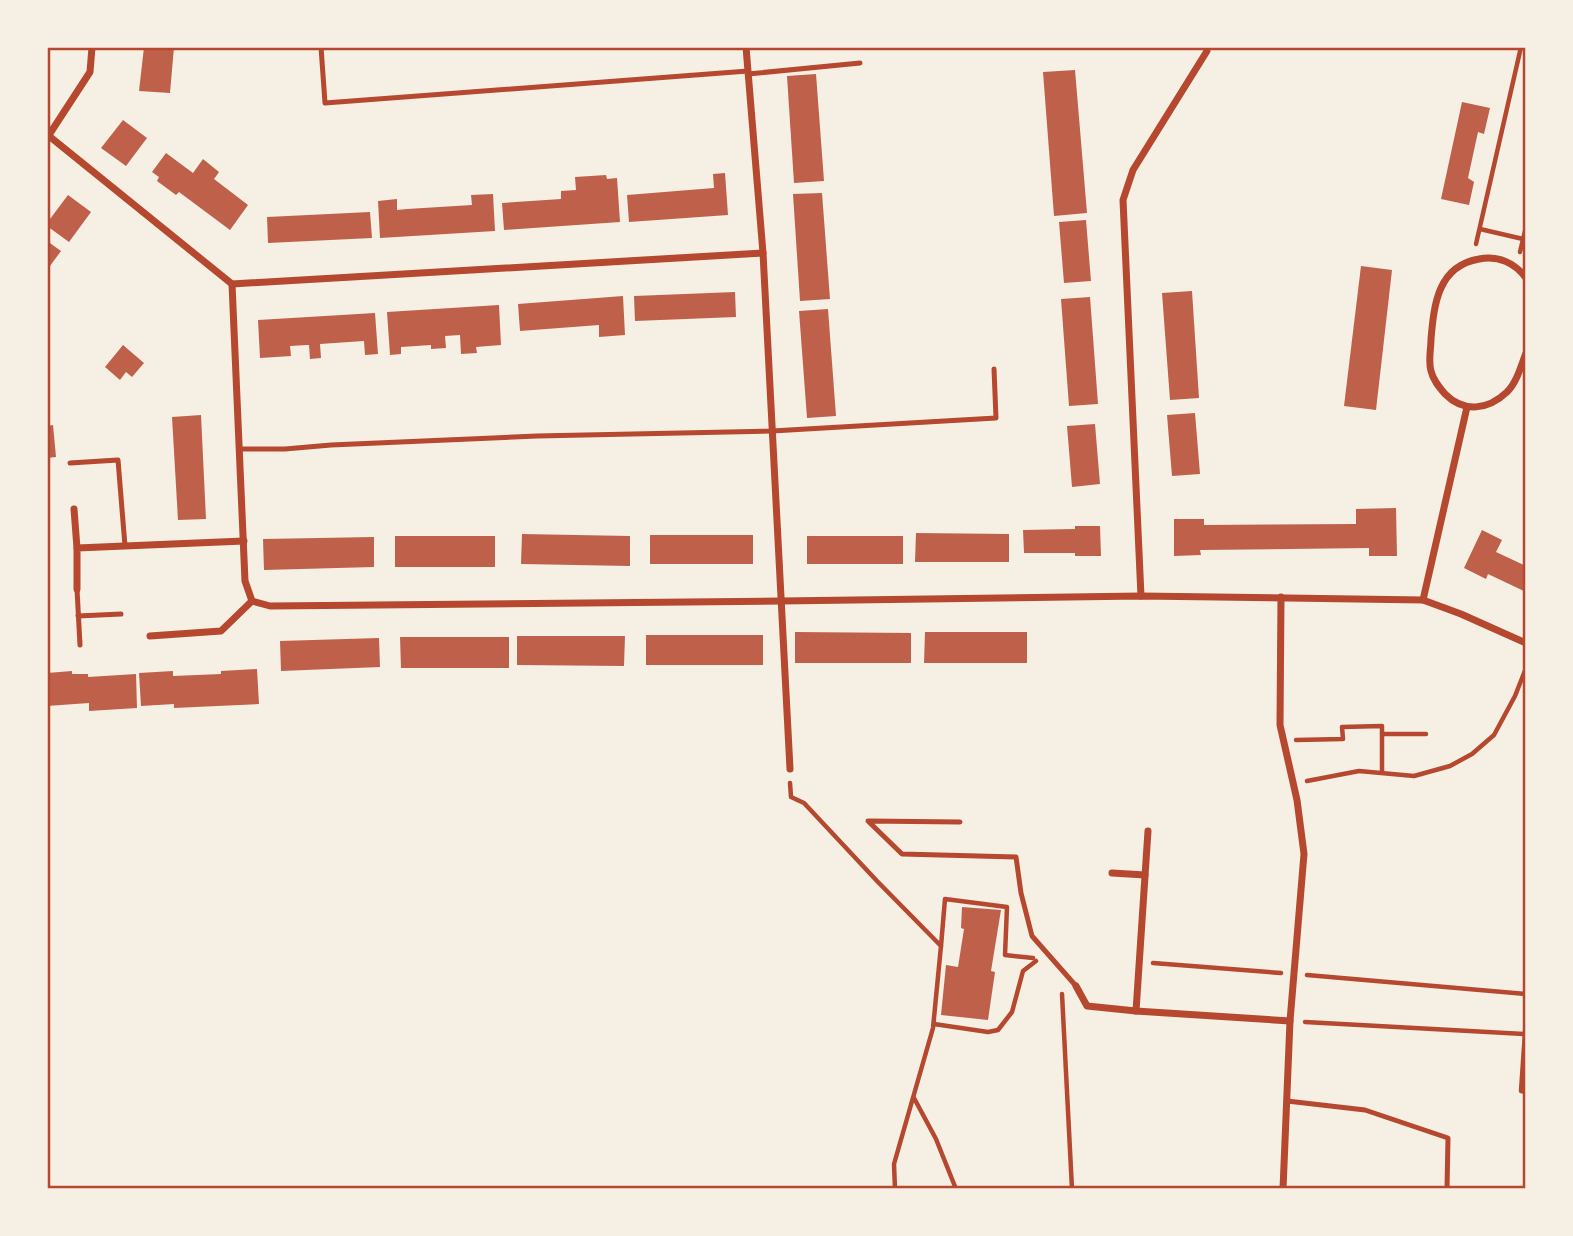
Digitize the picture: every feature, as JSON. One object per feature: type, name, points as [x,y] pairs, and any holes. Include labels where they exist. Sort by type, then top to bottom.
[{"type":"street","points":[[92,47],[90,72],[48,137],[232,284],[763,253]]},
{"type":"street","points":[[746,47],[763,253],[790,769]]},
{"type":"street","points":[[1141,596],[1123,200],[1133,170],[1206,47]]},
{"type":"street","points":[[1526,278],[1513,264],[1486,257],[1473,260],[1448,275],[1438,293],[1433,322],[1431,372],[1440,388],[1456,403],[1466,407],[1483,407],[1499,398],[1513,384],[1524,365],[1526,354]]},
{"type":"street","points":[[232,284],[245,581],[252,601]]},
{"type":"street","points":[[1423,600],[1466,407]]},
{"type":"street","points":[[74,509],[77,589]]},
{"type":"street","points":[[77,548],[244,541]]},
{"type":"street","points":[[252,601],[270,606],[1141,596],[1423,600],[1526,643]]},
{"type":"street","points":[[1281,597],[1280,725],[1297,800],[1304,854],[1290,1021],[1283,1189]]},
{"type":"street","points":[[150,636],[221,631],[252,601]]},
{"type":"street","points":[[1136,1012],[1148,831]]},
{"type":"street","points":[[1112,873],[1145,876]]},
{"type":"street","points":[[1076,986],[1087,1006],[1136,1012],[1290,1021]]},
{"type":"lane","points":[[321,47],[325,103],[860,63]]},
{"type":"lane","points":[[239,449],[537,436],[772,431],[996,418],[994,369]]},
{"type":"lane","points":[[70,463],[118,460],[125,546]]},
{"type":"lane","points":[[77,589],[80,645]]},
{"type":"lane","points":[[78,616],[121,614]]},
{"type":"lane","points":[[960,822],[868,821],[902,854],[1016,857],[1021,893],[1032,936],[1076,986]]},
{"type":"lane","points":[[1287,1101],[1365,1110],[1448,1138],[1447,1189]]},
{"type":"path","points":[[1473,260],[1521,47]]},
{"type":"path","points":[[1516,267],[1526,227]]},
{"type":"path","points":[[1480,229],[1523,239]]},
{"type":"path","points":[[1293,784],[1359,771],[1415,776],[1450,766],[1472,754],[1494,735],[1516,696],[1526,668]]},
{"type":"path","points":[[1284,740],[1343,738],[1342,727],[1382,726],[1382,773]]},
{"type":"path","points":[[1382,734],[1426,734]]},
{"type":"path","points":[[790,769],[791,797],[804,803],[941,946]]},
{"type":"path","points":[[895,1189],[894,1164],[934,1024],[945,899],[1007,907],[1005,956]]},
{"type":"path","points":[[934,1024],[988,1032],[998,1030],[1012,1012],[1023,971],[1038,958]]},
{"type":"path","points":[[1139,962],[1526,994]]},
{"type":"path","points":[[1072,1189],[1061,981],[1076,986]]},
{"type":"path","points":[[1526,1018],[1521,1091],[1526,1092]]},
{"type":"path","points":[[1290,1021],[1524,1034]]},
{"type":"path","points":[[913,1097],[936,1139],[956,1189]]},
{"type":"building","points":[[144,47],[174,47],[170,93],[139,91]]},
{"type":"building","points":[[1075,70],[1087,213],[1054,216],[1043,72]]},
{"type":"building","points":[[816,74],[824,181],[794,183],[787,76]]},
{"type":"building","points":[[1462,102],[1490,108],[1484,134],[1478,132],[1468,178],[1474,182],[1469,205],[1441,199]]},
{"type":"building","points":[[123,120],[147,138],[126,166],[101,148]]},
{"type":"building","points":[[166,153],[193,173],[203,159],[219,172],[214,179],[248,205],[230,230],[179,192],[176,195],[157,181],[159,177],[152,172]]},
{"type":"building","points":[[725,173],[728,215],[629,222],[627,195],[714,188],[713,174]]},
{"type":"building","points":[[606,175],[607,179],[617,178],[620,222],[504,230],[502,203],[561,199],[561,191],[576,190],[575,177]]},
{"type":"building","points":[[822,193],[830,299],[800,301],[793,194]]},
{"type":"building","points":[[493,194],[495,231],[380,238],[378,201],[397,199],[397,210],[472,205],[471,195]]},
{"type":"building","points":[[68,195],[91,212],[69,242],[47,226]]},
{"type":"building","points":[[370,212],[372,238],[268,243],[267,217]]},
{"type":"building","points":[[1086,220],[1091,281],[1064,283],[1059,222]]},
{"type":"building","points":[[47,241],[61,251],[47,270]]},
{"type":"building","points":[[1361,266],[1392,270],[1376,410],[1344,406]]},
{"type":"building","points":[[1192,291],[1199,398],[1170,400],[1162,293]]},
{"type":"building","points":[[735,292],[736,317],[635,321],[634,296]]},
{"type":"building","points":[[623,296],[625,335],[599,337],[599,325],[520,331],[518,304]]},
{"type":"building","points":[[1090,297],[1098,404],[1069,406],[1061,299]]},
{"type":"building","points":[[499,305],[501,345],[476,347],[477,353],[461,354],[460,335],[445,336],[446,348],[431,349],[431,345],[401,347],[401,354],[390,355],[387,312]]},
{"type":"building","points":[[828,309],[836,416],[807,418],[799,311]]},
{"type":"building","points":[[375,313],[378,354],[365,355],[364,341],[320,344],[321,358],[310,359],[307,345],[290,346],[291,356],[260,358],[258,320]]},
{"type":"building","points":[[123,345],[144,363],[132,377],[126,372],[120,380],[105,367]]},
{"type":"building","points":[[1195,413],[1200,474],[1172,476],[1167,415]]},
{"type":"building","points":[[201,415],[206,519],[178,520],[172,417]]},
{"type":"building","points":[[1095,424],[1100,484],[1072,487],[1067,426]]},
{"type":"building","points":[[53,425],[56,457],[47,458],[47,426]]},
{"type":"building","points":[[1396,508],[1397,556],[1369,556],[1369,548],[1200,550],[1201,555],[1174,556],[1174,519],[1204,519],[1204,525],[1356,524],[1356,509]]},
{"type":"building","points":[[1075,526],[1100,526],[1101,556],[1024,553],[1023,530],[1075,529]]},
{"type":"building","points":[[1482,530],[1502,540],[1496,552],[1526,566],[1526,592],[1488,574],[1486,579],[1464,568]]},
{"type":"building","points":[[916,533],[1009,534],[1009,562],[915,562]]},
{"type":"building","points":[[522,534],[630,536],[630,566],[521,564]]},
{"type":"building","points":[[650,535],[753,535],[753,564],[650,564]]},
{"type":"building","points":[[395,536],[495,536],[495,567],[395,567]]},
{"type":"building","points":[[807,536],[903,536],[903,564],[807,564]]},
{"type":"building","points":[[374,537],[374,567],[264,570],[263,539]]},
{"type":"building","points":[[795,632],[911,633],[911,663],[795,663]]},
{"type":"building","points":[[925,632],[1027,632],[1027,663],[924,663]]},
{"type":"building","points":[[646,635],[763,635],[763,665],[646,665]]},
{"type":"building","points":[[517,636],[625,636],[624,666],[517,665]]},
{"type":"building","points":[[400,637],[509,637],[509,668],[401,668]]},
{"type":"building","points":[[379,638],[380,667],[281,671],[280,641]]},
{"type":"building","points":[[257,669],[259,704],[174,708],[174,704],[141,706],[139,673],[173,671],[173,676]]},
{"type":"building","points":[[72,671],[72,674],[88,674],[88,677],[136,674],[137,708],[89,711],[89,703],[47,706],[47,673]]},
{"type":"building","points":[[962,907],[1001,910],[991,971],[995,972],[988,1020],[941,1015],[946,965],[958,967],[964,929],[961,928]]}]
